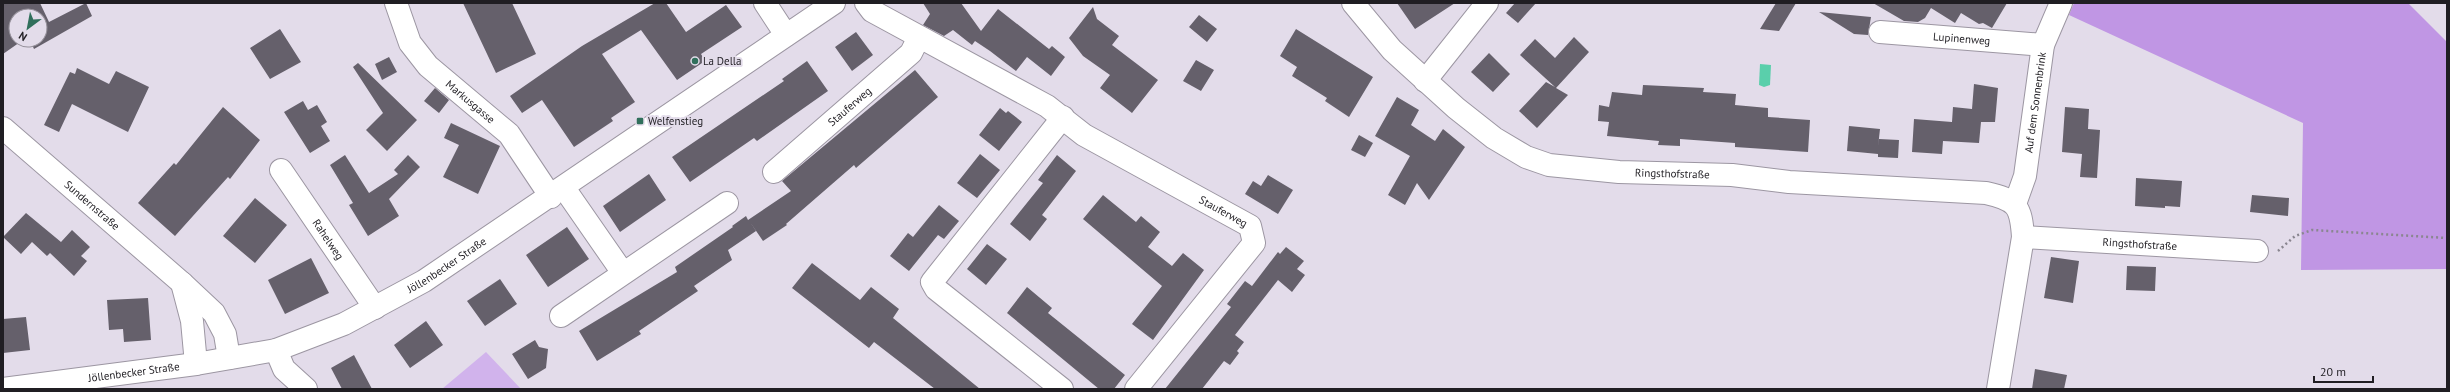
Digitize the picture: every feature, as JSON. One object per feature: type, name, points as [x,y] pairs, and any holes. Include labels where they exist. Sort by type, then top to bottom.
[{"type":"street","name":"Markusgasse","points":[[396,3],[410,43],[428,66],[509,134],[558,192]]},
{"type":"street","points":[[765,3],[786,35]]},
{"type":"street","name":"Jöllenbecker Straße","points":[[3,389],[95,383],[276,350],[323,334],[424,281],[558,192],[834,3]]},
{"type":"street","name":"Stauferweg","points":[[866,3],[872,11],[919,38],[1047,106],[1084,136],[1250,226],[1254,243],[1136,389]]},
{"type":"street","name":"Ringsthofstraße","points":[[1353,3],[1362,17],[1392,50],[1425,81],[1494,138],[1526,157],[1549,165],[1619,172],[1732,176],[1789,182],[1986,193],[2006,197],[2015,204]]},
{"type":"street","points":[[1425,81],[1487,3]]},
{"type":"street","name":"Auf dem Sonnenbrink","points":[[2015,204],[2025,176],[2043,45],[2061,3]]},
{"type":"street","name":"Lupinenweg","points":[[1880,32],[2043,45]]},
{"type":"street","name":"Stauferweg","points":[[774,172],[910,53],[919,38]]},
{"type":"street","points":[[1062,117],[932,282],[936,289],[1062,389]]},
{"type":"street","name":"Sundernstraße","points":[[3,128],[182,283],[214,313],[225,334],[229,358]]},
{"type":"street","name":"Rahelweg","points":[[281,170],[375,308]]},
{"type":"street","points":[[558,192],[622,273]]},
{"type":"street","points":[[561,316],[622,273],[727,203]]},
{"type":"street","points":[[1998,389],[2022,237],[2022,216],[2015,204]]},
{"type":"street","name":"Ringsthofstraße","points":[[2022,237],[2257,251]]},
{"type":"street","points":[[182,283],[192,321],[196,364]]},
{"type":"street","points":[[276,350],[284,368],[306,389]]},
{"type":"path","points":[[2257,251],[2280,251],[2295,236],[2312,230],[2447,238]]},
{"type":"shaded area","points":[[2074,3],[2408,3],[2447,42],[2447,269],[2301,270],[2303,123],[2069,15]]},
{"type":"shaded area","points":[[1760,64],[1771,65],[1770,85],[1764,87],[1759,85]]},
{"type":"shaded area","points":[[486,352],[521,389],[442,389]]},
{"type":"building","points":[[3,3],[40,3],[42,8],[8,8],[8,48],[12,48],[3,54]]},
{"type":"building","points":[[86,3],[92,16],[48,41],[48,20],[49,22]]},
{"type":"building","points":[[463,3],[512,3],[536,54],[496,73]]},
{"type":"building","points":[[655,3],[666,3],[686,32],[726,5],[742,27],[701,54],[705,61],[677,80],[641,30],[602,54],[635,102],[611,118],[613,121],[574,147],[542,100],[522,113],[510,96],[582,46]]},
{"type":"building","points":[[923,3],[961,3],[981,31],[998,9],[1049,49],[1052,46],[1065,57],[1051,76],[1027,57],[1016,71],[975,41],[972,45],[953,30],[944,36],[923,25],[930,14]]},
{"type":"building","points":[[1397,3],[1455,3],[1415,29]]},
{"type":"building","points":[[1515,3],[1536,3],[1518,23],[1506,13]]},
{"type":"building","points":[[1776,3],[1796,3],[1779,31],[1760,29]]},
{"type":"building","points":[[1873,3],[2007,3],[1992,28],[1983,23],[1979,24],[1961,13],[1955,23],[1931,8],[1925,18],[1918,22],[1904,21]]},
{"type":"building","points":[[1093,7],[1097,19],[1119,36],[1112,45],[1158,80],[1132,113],[1100,88],[1110,75],[1083,56],[1069,38]]},
{"type":"building","points":[[1819,12],[1871,17],[1868,35],[1854,34]]},
{"type":"building","points":[[1199,15],[1217,29],[1207,42],[1189,27]]},
{"type":"building","points":[[280,29],[301,62],[270,79],[250,48]]},
{"type":"building","points":[[1296,29],[1373,77],[1349,117],[1325,101],[1327,98],[1292,76],[1297,67],[1280,56]]},
{"type":"building","points":[[856,32],[873,55],[852,71],[835,47]]},
{"type":"building","points":[[1574,37],[1589,52],[1556,88],[1568,95],[1537,128],[1519,111],[1546,82],[1555,87],[1520,55],[1535,39],[1555,58]]},
{"type":"building","points":[[1489,53],[1510,74],[1493,92],[1471,72]]},
{"type":"building","points":[[389,57],[397,72],[382,80],[375,64]]},
{"type":"building","points":[[1196,60],[1214,70],[1201,91],[1183,81]]},
{"type":"building","points":[[807,61],[828,91],[757,141],[754,138],[690,182],[672,157],[784,81],[782,79]]},
{"type":"building","points":[[358,63],[417,120],[387,151],[366,130],[383,113],[353,67]]},
{"type":"building","points":[[77,68],[109,84],[116,71],[149,87],[128,132],[72,104],[59,132],[44,125],[70,72],[75,74]]},
{"type":"building","points":[[915,70],[938,97],[856,168],[854,165],[786,224],[787,225],[763,241],[750,222],[756,231],[728,250],[732,260],[694,286],[698,291],[639,331],[641,334],[597,361],[579,331],[677,272],[675,267],[733,227],[732,226],[746,216],[748,220],[791,191],[782,181]]},
{"type":"building","points":[[1974,84],[1998,88],[1995,122],[1981,122],[1979,143],[1943,141],[1942,154],[1912,152],[1914,119],[1952,122],[1953,107],[1972,109]]},
{"type":"building","points":[[1643,85],[1704,88],[1703,92],[1736,94],[1735,105],[1768,108],[1768,117],[1810,120],[1808,152],[1735,147],[1735,143],[1680,139],[1680,146],[1658,145],[1659,141],[1607,136],[1609,122],[1598,121],[1599,105],[1609,107],[1612,92],[1642,95]]},
{"type":"building","points":[[435,88],[449,100],[439,113],[424,101]]},
{"type":"building","points":[[1397,97],[1419,110],[1411,125],[1435,141],[1443,129],[1465,147],[1429,200],[1417,183],[1405,205],[1388,195],[1410,156],[1375,136]]},
{"type":"building","points":[[303,101],[308,110],[317,105],[327,122],[321,126],[330,141],[310,153],[284,112]]},
{"type":"building","points":[[223,107],[260,140],[230,179],[228,177],[175,236],[138,203],[174,163],[176,165]]},
{"type":"building","points":[[2065,107],[2089,109],[2088,129],[2100,130],[2097,178],[2080,177],[2082,154],[2062,152]]},
{"type":"building","points":[[1000,108],[1006,113],[1008,111],[1022,122],[999,151],[979,135]]},
{"type":"building","points":[[451,123],[500,146],[478,194],[443,177],[459,145],[444,138]]},
{"type":"building","points":[[1849,126],[1880,129],[1878,147],[1879,139],[1899,140],[1898,158],[1878,157],[1878,154],[1847,151]]},
{"type":"building","points":[[1359,135],[1373,143],[1365,157],[1351,150]]},
{"type":"building","points":[[980,154],[1000,170],[977,198],[957,183]]},
{"type":"building","points":[[345,155],[369,193],[398,174],[394,170],[408,155],[420,167],[389,199],[399,216],[368,236],[349,205],[353,203],[330,165]]},
{"type":"building","points":[[1057,155],[1076,171],[1042,215],[1047,219],[1030,241],[1010,224],[1043,183],[1038,180]]},
{"type":"building","points":[[649,174],[666,200],[620,232],[603,206]]},
{"type":"building","points":[[1268,175],[1293,190],[1278,214],[1245,194],[1253,181],[1261,186]]},
{"type":"building","points":[[2136,178],[2182,181],[2180,207],[2165,206],[2165,208],[2135,206]]},
{"type":"building","points":[[1103,195],[1136,222],[1141,216],[1160,232],[1148,247],[1172,266],[1183,253],[1204,270],[1153,340],[1132,324],[1162,286],[1083,219]]},
{"type":"building","points":[[2252,195],[2289,198],[2288,216],[2250,212]]},
{"type":"building","points":[[255,198],[287,225],[255,263],[223,236]]},
{"type":"building","points":[[939,205],[959,221],[944,239],[938,235],[909,271],[890,256],[908,233],[913,237]]},
{"type":"building","points":[[26,213],[61,242],[72,230],[90,247],[81,256],[87,261],[74,276],[50,253],[47,256],[32,242],[21,254],[3,237]]},
{"type":"building","points":[[567,227],[589,259],[548,287],[526,255]]},
{"type":"building","points":[[987,244],[1007,259],[986,285],[967,269]]},
{"type":"building","points":[[1286,247],[1304,261],[1297,269],[1305,275],[1292,292],[1278,280],[1235,335],[1244,342],[1237,351],[1239,353],[1230,365],[1224,361],[1202,389],[1165,389],[1231,307],[1227,304],[1245,281],[1252,286],[1278,252],[1280,254]]},
{"type":"building","points":[[2051,257],[2079,261],[2073,303],[2044,298]]},
{"type":"building","points":[[311,258],[329,293],[285,314],[268,280]]},
{"type":"building","points":[[812,263],[860,300],[871,287],[899,309],[893,318],[980,389],[935,389],[874,342],[869,348],[792,288]]},
{"type":"building","points":[[2127,266],[2156,267],[2155,291],[2126,290]]},
{"type":"building","points":[[500,279],[517,304],[485,326],[467,301]]},
{"type":"building","points":[[1027,287],[1052,308],[1048,313],[1125,375],[1114,389],[1099,389],[1007,313]]},
{"type":"building","points":[[148,298],[151,340],[124,342],[123,329],[109,330],[107,300]]},
{"type":"building","points":[[26,317],[30,350],[3,353],[3,319]]},
{"type":"building","points":[[426,321],[443,345],[410,368],[394,345]]},
{"type":"building","points":[[535,340],[539,347],[548,349],[546,368],[528,379],[512,354]]},
{"type":"building","points":[[354,355],[372,389],[342,389],[331,368]]},
{"type":"building","points":[[2035,369],[2067,375],[2064,389],[2032,389]]},
{"type":"place","name":"La Della","points":[[695,61]]},
{"type":"place","name":"Welfenstieg","points":[[640,121]]}]
